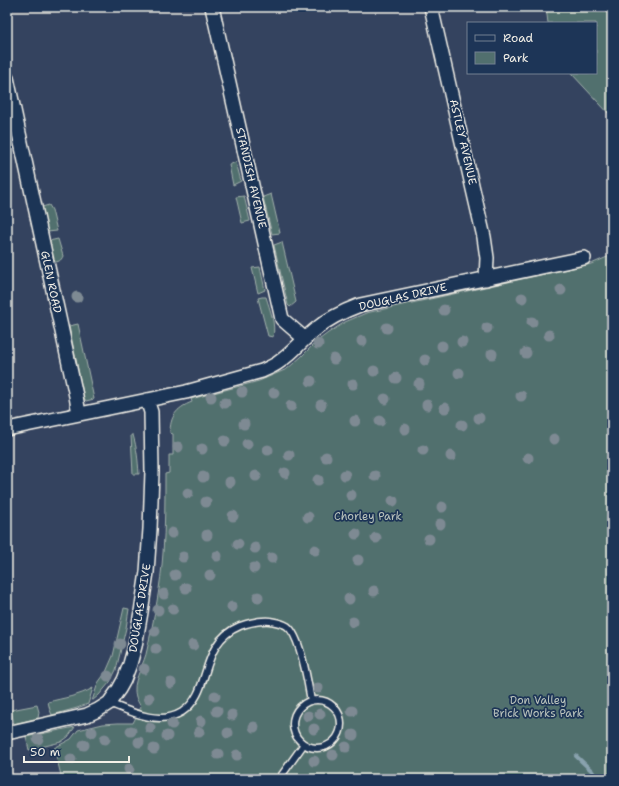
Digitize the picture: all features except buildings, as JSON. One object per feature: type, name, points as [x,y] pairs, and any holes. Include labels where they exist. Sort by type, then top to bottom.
[{"type":"street","name":"STANDISH AVENUE","points":[[212,7],[282,319],[305,339]]},
{"type":"street","name":"ASTLEY AVENUE","points":[[432,7],[484,237],[487,258],[486,279]]},
{"type":"street","name":"GLEN ROAD","points":[[7,78],[79,414]]},
{"type":"street","name":"DOUGLAS DRIVE","points":[[79,414],[186,392],[262,371],[286,357],[317,328],[327,321],[360,305],[584,258]]},
{"type":"street","name":"DOUGLAS DRIVE","points":[[7,733],[87,715],[109,703],[122,685],[135,646],[142,612],[147,572],[152,472],[151,412],[148,400]]},
{"type":"street","points":[[7,429],[79,414]]},
{"type":"lane","points":[[109,703],[144,716],[164,718],[173,716],[190,705],[196,698],[210,658],[217,644],[235,628],[265,620],[274,621],[287,626],[291,630],[297,642],[303,661],[311,701]]},
{"type":"lane","points":[[319,700],[334,706],[342,721],[339,736],[327,747],[311,748],[304,744],[295,734],[293,727],[296,713],[305,704],[311,701],[319,700]]},
{"type":"lane","points":[[279,779],[304,744]]},
{"type":"green space","points":[[546,7],[612,7],[612,117],[572,74],[597,74],[597,22],[548,22]]},
{"type":"green space","points":[[236,162],[241,181],[233,185],[229,165]]},
{"type":"green space","points":[[271,194],[280,233],[272,234],[263,197]]},
{"type":"green space","points":[[244,196],[250,221],[242,223],[236,197]]},
{"type":"green space","points":[[49,205],[52,210],[57,231],[47,232],[42,207]]},
{"type":"green space","points":[[58,239],[63,256],[59,261],[54,262],[49,241]]},
{"type":"green space","points":[[282,242],[296,302],[290,307],[288,305],[274,245]]},
{"type":"green space","name":"Chorley Park","points":[[612,255],[612,779],[62,779],[54,748],[71,739],[78,730],[103,724],[133,723],[141,707],[136,697],[135,686],[146,655],[159,590],[164,543],[165,474],[169,473],[169,455],[173,455],[173,434],[170,433],[171,422],[178,410],[186,404],[192,402],[191,399],[259,381],[287,369],[328,333],[345,322],[366,313],[591,264]]},
{"type":"green space","points":[[260,267],[265,290],[258,293],[252,268]]},
{"type":"green space","points":[[266,297],[271,312],[274,327],[273,337],[268,336],[258,298]]},
{"type":"green space","points":[[78,324],[94,399],[86,401],[84,398],[69,326]]},
{"type":"green space","points":[[131,435],[133,435],[138,459],[139,474],[133,474]]},
{"type":"green space","points":[[124,608],[129,609],[116,670],[110,682],[92,701],[98,683],[106,672],[113,656]]},
{"type":"green space","points":[[93,688],[88,704],[52,715],[48,702],[77,695]]},
{"type":"green space","points":[[37,705],[39,712],[38,718],[14,724],[11,710]]},
{"type":"green space","points":[[75,727],[68,737],[61,742],[29,750],[26,737]]},
{"type":"waterway","points":[[576,756],[592,771],[597,779]]},
{"type":"park label","name":"Don Valley Brick Works Park","points":[[538,706]]}]
